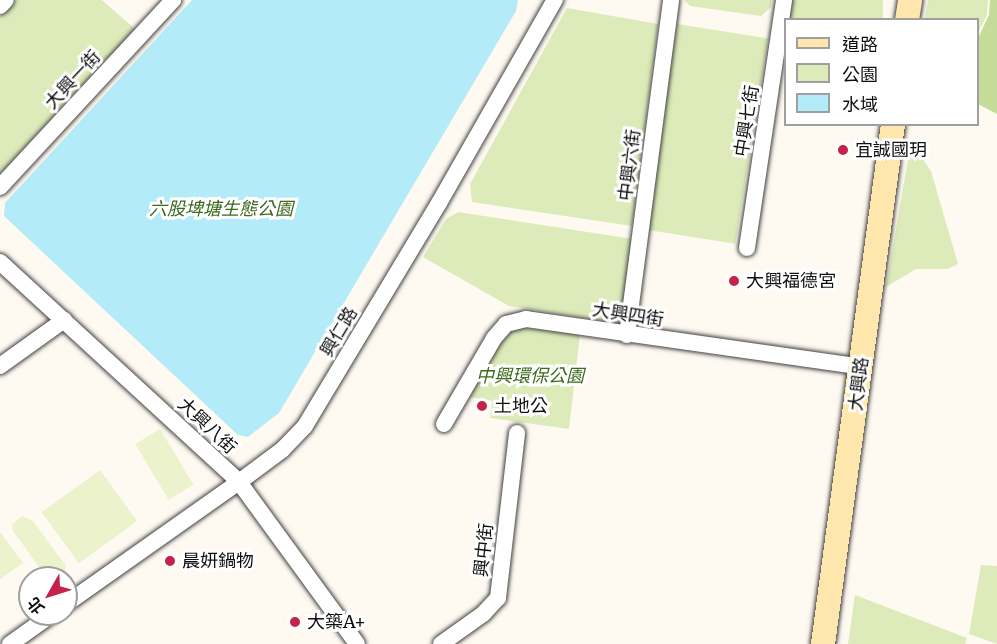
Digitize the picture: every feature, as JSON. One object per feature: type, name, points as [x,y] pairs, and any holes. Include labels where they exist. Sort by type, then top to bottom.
[{"type":"street","points":[[0,6],[6,0]]},
{"type":"street","name":"大興一街","points":[[0,187],[173,0]]},
{"type":"street","name":"興仁路","points":[[78,596],[282,450],[305,426],[555,0]]},
{"type":"street","name":"中興六街","points":[[627,335],[671,0]]},
{"type":"street","name":"中興七街","points":[[747,248],[784,0]]},
{"type":"street","points":[[908,18],[910,0]]},
{"type":"street","name":"大興路","points":[[823,644],[893,126]]},
{"type":"street","name":"大興八街","points":[[0,262],[239,482],[357,644]]},
{"type":"street","name":"大興四街","points":[[444,424],[506,324],[526,319],[862,367]]},
{"type":"street","points":[[0,366],[64,320]]},
{"type":"street","name":"興中街","points":[[441,644],[483,614],[498,598],[517,433]]},
{"type":"street","points":[[10,644],[35,626]]},
{"type":"green space","points":[[16,0],[102,0],[135,29],[0,174],[0,17]]},
{"type":"green space","points":[[684,0],[772,0],[771,7],[761,16],[690,6]]},
{"type":"green space","points":[[788,0],[883,0],[883,18],[788,18]]},
{"type":"green space","points":[[928,0],[988,0],[987,15],[979,31],[979,18],[925,18]]},
{"type":"green space","points":[[990,0],[997,0],[997,114],[979,105],[979,36],[989,15]]},
{"type":"green space","points":[[567,8],[658,24],[632,226],[472,202],[470,184]]},
{"type":"green space","points":[[677,24],[768,38],[735,244],[644,229]]},
{"type":"green space","points":[[911,142],[931,171],[958,264],[947,269],[916,269],[886,287]]},
{"type":"green space","points":[[458,212],[633,239],[623,324],[509,306],[423,257],[446,219]]},
{"type":"green space","name":"中興環保公園","points":[[515,327],[580,334],[569,429],[490,418],[492,401],[470,397],[503,335]]},
{"type":"green space","points":[[160,429],[193,485],[169,500],[135,444]]},
{"type":"green space","points":[[100,470],[137,521],[79,563],[42,512]]},
{"type":"green space","points":[[22,516],[33,521],[66,566],[38,566],[13,531],[12,525]]},
{"type":"green space","points":[[0,532],[23,563],[0,579]]},
{"type":"green space","points":[[981,565],[997,566],[997,644],[969,634]]},
{"type":"green space","points":[[855,595],[967,638],[965,644],[848,644]]},
{"type":"water","name":"六股埤塘生態公園","points":[[192,0],[518,0],[516,11],[279,413],[248,437],[238,435],[4,216],[5,203]]},
{"type":"place","name":"宜誠國玥","points":[[843,150]]},
{"type":"place","name":"大興福德宮","points":[[734,281]]},
{"type":"place","name":"土地公","points":[[482,406]]},
{"type":"place","name":"晨妍鍋物","points":[[170,561]]},
{"type":"place","name":"大築A+","points":[[295,622]]}]
